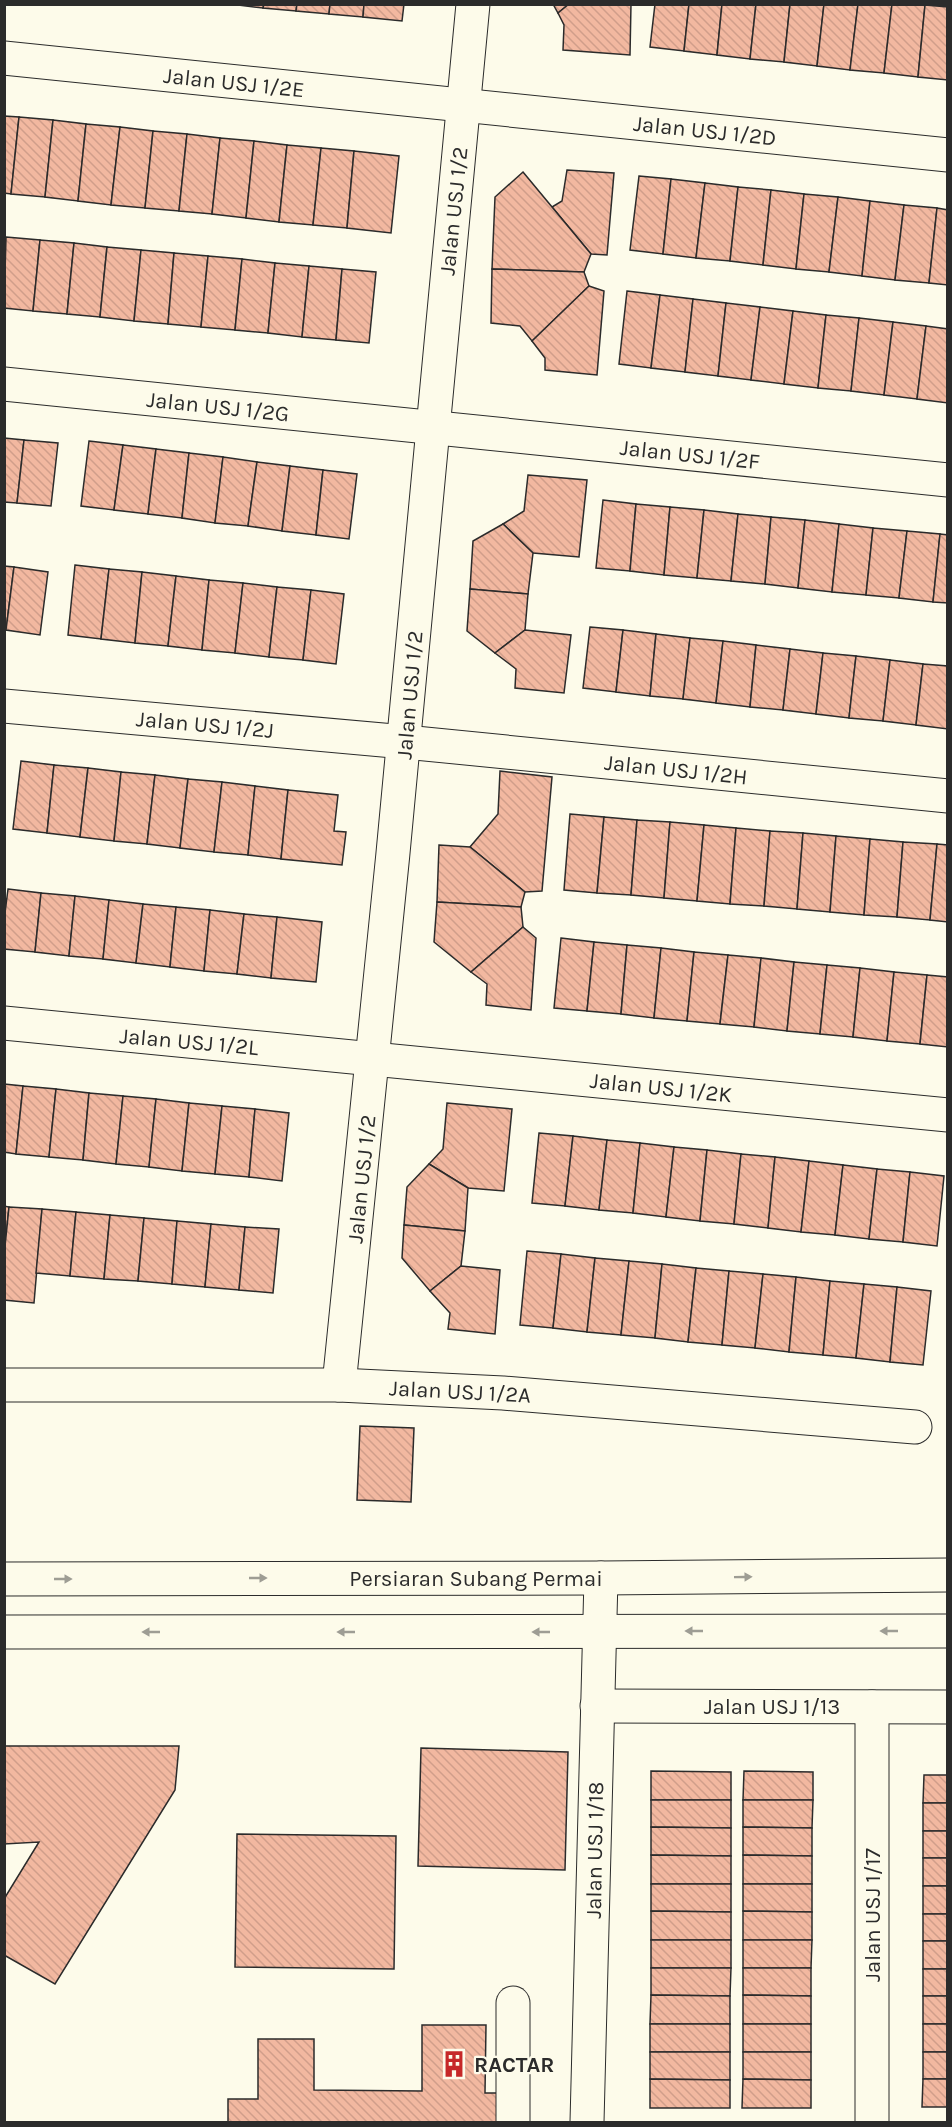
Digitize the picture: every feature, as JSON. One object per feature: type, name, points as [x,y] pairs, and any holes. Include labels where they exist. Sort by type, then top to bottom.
[{"type":"street","name":"Jalan USJ 1/2","points":[[339,1385],[405,742],[432,428],[473,4]]},
{"type":"street","name":"Jalan USJ 1/2E","points":[[4,58],[463,106]]},
{"type":"street","name":"Jalan USJ 1/2D","points":[[463,106],[948,155]]},
{"type":"street","name":"Jalan USJ 1/2G","points":[[4,384],[432,428]]},
{"type":"street","name":"Jalan USJ 1/2F","points":[[432,428],[948,480]]},
{"type":"street","name":"Jalan USJ 1/2J","points":[[4,706],[405,742]]},
{"type":"street","name":"Jalan USJ 1/2H","points":[[405,742],[948,796]]},
{"type":"street","name":"Jalan USJ 1/2L","points":[[4,1023],[374,1058]]},
{"type":"street","name":"Jalan USJ 1/2K","points":[[374,1058],[948,1115]]},
{"type":"street","name":"Jalan USJ 1/2A","points":[[4,1385],[339,1385],[581,1398],[915,1427]]},
{"type":"street","name":"Persiaran Subang Permai","points":[[4,1579],[948,1575]]},
{"type":"street","name":"Jalan USJ 1/18","points":[[587,2122],[601,1578]]},
{"type":"street","points":[[4,1632],[948,1631]]},
{"type":"street","name":"Jalan USJ 1/13","points":[[597,1706],[948,1707]]},
{"type":"street","name":"Jalan USJ 1/17","points":[[872,1707],[872,2122]]},
{"type":"street","points":[[513,2002],[513,2122]]},
{"type":"building","points":[[230,4],[264,4],[263,8]]},
{"type":"building","points":[[264,4],[297,4],[296,11],[263,8]]},
{"type":"building","points":[[297,4],[330,4],[329,14],[296,11]]},
{"type":"building","points":[[330,4],[364,4],[363,17],[329,14]]},
{"type":"building","points":[[364,4],[404,4],[402,21],[363,17]]},
{"type":"building","points":[[553,4],[569,4],[558,13]]},
{"type":"building","points":[[569,4],[631,4],[630,55],[563,50],[564,25],[558,13]]},
{"type":"building","points":[[655,4],[689,4],[684,51],[650,47]]},
{"type":"building","points":[[689,4],[722,4],[717,55],[684,51]]},
{"type":"building","points":[[722,4],[756,4],[750,59],[717,55]]},
{"type":"building","points":[[756,4],[790,4],[784,62],[750,59]]},
{"type":"building","points":[[790,4],[824,4],[817,66],[784,62]]},
{"type":"building","points":[[824,4],[858,4],[850,70],[817,66]]},
{"type":"building","points":[[858,4],[892,4],[884,73],[850,70]]},
{"type":"building","points":[[892,4],[925,5],[918,77],[884,73]]},
{"type":"building","points":[[925,5],[948,7],[948,80],[918,77]]},
{"type":"building","points":[[4,116],[19,117],[11,194],[4,193]]},
{"type":"building","points":[[19,117],[53,120],[45,197],[11,194]]},
{"type":"building","points":[[53,120],[86,124],[78,201],[45,197]]},
{"type":"building","points":[[86,124],[120,127],[111,205],[78,201]]},
{"type":"building","points":[[120,127],[153,131],[145,208],[111,205]]},
{"type":"building","points":[[153,131],[187,134],[179,211],[145,208]]},
{"type":"building","points":[[187,134],[220,138],[212,214],[179,211]]},
{"type":"building","points":[[220,138],[254,141],[246,218],[212,214]]},
{"type":"building","points":[[254,141],[287,145],[279,222],[246,218]]},
{"type":"building","points":[[287,145],[321,148],[313,225],[279,222]]},
{"type":"building","points":[[321,148],[354,151],[347,228],[313,225]]},
{"type":"building","points":[[354,151],[399,156],[391,233],[347,228]]},
{"type":"building","points":[[567,170],[614,173],[607,255],[591,254],[552,207],[562,201]]},
{"type":"building","points":[[523,172],[591,254],[584,272],[492,269],[495,197]]},
{"type":"building","points":[[639,176],[671,179],[663,254],[630,250]]},
{"type":"building","points":[[671,179],[705,183],[696,258],[663,254]]},
{"type":"building","points":[[705,183],[738,187],[730,261],[696,258]]},
{"type":"building","points":[[738,187],[771,190],[763,265],[730,261]]},
{"type":"building","points":[[771,190],[804,194],[796,269],[763,265]]},
{"type":"building","points":[[804,194],[838,197],[829,272],[796,269]]},
{"type":"building","points":[[838,197],[870,201],[862,276],[829,272]]},
{"type":"building","points":[[870,201],[904,205],[895,280],[862,276]]},
{"type":"building","points":[[904,205],[937,208],[929,283],[895,280]]},
{"type":"building","points":[[937,208],[948,210],[948,285],[929,283]]},
{"type":"building","points":[[6,237],[40,240],[33,311],[4,308]]},
{"type":"building","points":[[40,240],[74,243],[67,314],[33,311]]},
{"type":"building","points":[[74,243],[107,247],[100,317],[67,314]]},
{"type":"building","points":[[107,247],[141,250],[134,321],[100,317]]},
{"type":"building","points":[[141,250],[174,253],[168,324],[134,321]]},
{"type":"building","points":[[174,253],[208,256],[201,327],[168,324]]},
{"type":"building","points":[[208,256],[242,259],[235,330],[201,327]]},
{"type":"building","points":[[242,259],[275,263],[268,333],[235,330]]},
{"type":"building","points":[[275,263],[309,266],[302,337],[268,333]]},
{"type":"building","points":[[309,266],[342,269],[336,340],[302,337]]},
{"type":"building","points":[[342,269],[376,272],[369,343],[336,340]]},
{"type":"building","points":[[492,269],[584,272],[589,286],[532,341],[520,326],[491,323]]},
{"type":"building","points":[[589,286],[604,291],[597,375],[545,370],[545,358],[532,341]]},
{"type":"building","points":[[627,291],[660,295],[651,368],[619,364]]},
{"type":"building","points":[[660,295],[693,299],[685,372],[651,368]]},
{"type":"building","points":[[693,299],[726,303],[718,376],[685,372]]},
{"type":"building","points":[[726,303],[760,307],[751,380],[718,376]]},
{"type":"building","points":[[760,307],[793,311],[784,384],[751,380]]},
{"type":"building","points":[[793,311],[826,315],[818,388],[784,384]]},
{"type":"building","points":[[826,315],[859,318],[851,391],[818,388]]},
{"type":"building","points":[[859,318],[893,322],[884,395],[851,391]]},
{"type":"building","points":[[893,322],[926,326],[917,399],[884,395]]},
{"type":"building","points":[[926,326],[948,329],[948,403],[917,399]]},
{"type":"building","points":[[4,438],[24,440],[17,503],[4,502]]},
{"type":"building","points":[[24,440],[58,443],[51,506],[17,503]]},
{"type":"building","points":[[89,441],[123,445],[114,510],[81,506]]},
{"type":"building","points":[[123,445],[156,449],[148,514],[114,510]]},
{"type":"building","points":[[156,449],[189,453],[182,518],[148,514]]},
{"type":"building","points":[[189,453],[223,457],[215,523],[182,518]]},
{"type":"building","points":[[223,457],[257,462],[248,526],[215,523]]},
{"type":"building","points":[[257,462],[290,466],[282,531],[248,526]]},
{"type":"building","points":[[290,466],[323,470],[316,535],[282,531]]},
{"type":"building","points":[[323,470],[357,474],[349,539],[316,535]]},
{"type":"building","points":[[528,475],[587,480],[579,557],[533,553],[503,524],[524,511]]},
{"type":"building","points":[[603,500],[636,504],[630,571],[596,568]]},
{"type":"building","points":[[636,504],[670,507],[664,575],[630,571]]},
{"type":"building","points":[[670,507],[704,510],[697,578],[664,575]]},
{"type":"building","points":[[704,510],[738,514],[731,581],[697,578]]},
{"type":"building","points":[[738,514],[771,517],[765,584],[731,581]]},
{"type":"building","points":[[771,517],[805,520],[798,588],[765,584]]},
{"type":"building","points":[[805,520],[839,524],[832,592],[798,588]]},
{"type":"building","points":[[503,524],[533,553],[528,594],[470,589],[473,541]]},
{"type":"building","points":[[839,524],[873,528],[866,595],[832,592]]},
{"type":"building","points":[[873,528],[907,531],[899,598],[866,595]]},
{"type":"building","points":[[907,531],[940,534],[933,602],[899,598]]},
{"type":"building","points":[[940,534],[948,535],[948,603],[933,602]]},
{"type":"building","points":[[75,565],[109,569],[101,639],[68,635]]},
{"type":"building","points":[[4,566],[14,567],[6,630],[4,630]]},
{"type":"building","points":[[14,567],[48,572],[40,635],[6,630]]},
{"type":"building","points":[[109,569],[142,572],[135,643],[101,639]]},
{"type":"building","points":[[142,572],[176,576],[168,646],[135,643]]},
{"type":"building","points":[[176,576],[209,580],[202,650],[168,646]]},
{"type":"building","points":[[209,580],[243,583],[235,653],[202,650]]},
{"type":"building","points":[[243,583],[277,587],[269,657],[235,653]]},
{"type":"building","points":[[277,587],[311,590],[303,660],[269,657]]},
{"type":"building","points":[[470,589],[528,594],[525,630],[495,653],[467,631]]},
{"type":"building","points":[[311,590],[344,594],[336,664],[303,660]]},
{"type":"building","points":[[590,627],[623,630],[616,692],[583,688]]},
{"type":"building","points":[[525,630],[571,635],[564,693],[515,688],[516,669],[495,653]]},
{"type":"building","points":[[623,630],[656,634],[650,696],[616,692]]},
{"type":"building","points":[[656,634],[690,638],[683,699],[650,696]]},
{"type":"building","points":[[690,638],[723,641],[716,703],[683,699]]},
{"type":"building","points":[[723,641],[756,645],[750,707],[716,703]]},
{"type":"building","points":[[756,645],[790,649],[783,710],[750,707]]},
{"type":"building","points":[[790,649],[823,653],[816,714],[783,710]]},
{"type":"building","points":[[823,653],[856,656],[849,718],[816,714]]},
{"type":"building","points":[[856,656],[890,660],[883,721],[849,718]]},
{"type":"building","points":[[890,660],[923,664],[916,725],[883,721]]},
{"type":"building","points":[[923,664],[948,666],[948,729],[916,725]]},
{"type":"building","points":[[21,761],[54,765],[47,833],[13,829]]},
{"type":"building","points":[[54,765],[88,768],[80,837],[47,833]]},
{"type":"building","points":[[88,768],[121,772],[114,841],[80,837]]},
{"type":"building","points":[[500,771],[552,777],[542,891],[525,892],[470,847],[498,814]]},
{"type":"building","points":[[121,772],[155,775],[147,844],[114,841]]},
{"type":"building","points":[[155,775],[188,779],[180,848],[147,844]]},
{"type":"building","points":[[188,779],[222,782],[214,852],[180,848]]},
{"type":"building","points":[[222,782],[255,786],[248,855],[214,852]]},
{"type":"building","points":[[255,786],[288,790],[281,859],[248,855]]},
{"type":"building","points":[[288,790],[338,795],[334,831],[346,832],[342,865],[281,859]]},
{"type":"building","points":[[570,814],[604,817],[597,893],[564,890]]},
{"type":"building","points":[[604,817],[637,820],[631,895],[597,893]]},
{"type":"building","points":[[637,820],[670,822],[664,898],[631,895]]},
{"type":"building","points":[[670,822],[704,825],[697,901],[664,898]]},
{"type":"building","points":[[704,825],[736,828],[730,904],[697,901]]},
{"type":"building","points":[[736,828],[770,831],[764,906],[730,904]]},
{"type":"building","points":[[770,831],[803,833],[797,909],[764,906]]},
{"type":"building","points":[[803,833],[836,836],[830,912],[797,909]]},
{"type":"building","points":[[836,836],[870,839],[864,915],[830,912]]},
{"type":"building","points":[[870,839],[903,842],[897,917],[864,915]]},
{"type":"building","points":[[903,842],[937,844],[930,920],[897,917]]},
{"type":"building","points":[[937,844],[948,845],[948,922],[930,920]]},
{"type":"building","points":[[439,845],[470,847],[525,892],[521,907],[437,902]]},
{"type":"building","points":[[8,889],[41,893],[35,952],[4,949],[4,921]]},
{"type":"building","points":[[41,893],[75,896],[69,956],[35,952]]},
{"type":"building","points":[[75,896],[109,900],[103,959],[69,956]]},
{"type":"building","points":[[109,900],[143,904],[136,963],[103,959]]},
{"type":"building","points":[[437,902],[521,907],[523,927],[471,972],[434,942]]},
{"type":"building","points":[[143,904],[176,907],[170,967],[136,963]]},
{"type":"building","points":[[176,907],[210,910],[204,971],[170,967]]},
{"type":"building","points":[[210,910],[244,914],[237,974],[204,971]]},
{"type":"building","points":[[244,914],[277,917],[271,978],[237,974]]},
{"type":"building","points":[[277,917],[322,922],[316,982],[271,978]]},
{"type":"building","points":[[523,927],[536,938],[531,1010],[486,1005],[487,984],[471,972]]},
{"type":"building","points":[[561,938],[594,942],[587,1011],[554,1008]]},
{"type":"building","points":[[594,942],[627,945],[621,1014],[587,1011]]},
{"type":"building","points":[[627,945],[661,948],[654,1018],[621,1014]]},
{"type":"building","points":[[661,948],[694,952],[687,1021],[654,1018]]},
{"type":"building","points":[[694,952],[728,955],[720,1024],[687,1021]]},
{"type":"building","points":[[728,955],[761,958],[754,1027],[720,1024]]},
{"type":"building","points":[[761,958],[794,962],[787,1031],[754,1027]]},
{"type":"building","points":[[794,962],[827,965],[820,1034],[787,1031]]},
{"type":"building","points":[[827,965],[860,968],[853,1037],[820,1034]]},
{"type":"building","points":[[860,968],[894,972],[887,1041],[853,1037]]},
{"type":"building","points":[[894,972],[927,975],[920,1044],[887,1041]]},
{"type":"building","points":[[927,975],[948,977],[948,1047],[920,1044]]},
{"type":"building","points":[[4,1084],[23,1086],[16,1154],[4,1152]]},
{"type":"building","points":[[23,1086],[56,1089],[49,1157],[16,1154]]},
{"type":"building","points":[[56,1089],[89,1093],[83,1160],[49,1157]]},
{"type":"building","points":[[89,1093],[123,1096],[116,1164],[83,1160]]},
{"type":"building","points":[[123,1096],[156,1099],[149,1167],[116,1164]]},
{"type":"building","points":[[156,1099],[189,1103],[182,1171],[149,1167]]},
{"type":"building","points":[[189,1103],[222,1106],[215,1174],[182,1171]]},
{"type":"building","points":[[447,1103],[512,1109],[504,1191],[468,1188],[429,1164],[443,1149]]},
{"type":"building","points":[[222,1106],[255,1109],[249,1177],[215,1174]]},
{"type":"building","points":[[255,1109],[289,1113],[282,1181],[249,1177]]},
{"type":"building","points":[[539,1133],[573,1136],[565,1206],[532,1203]]},
{"type":"building","points":[[573,1136],[607,1140],[599,1210],[565,1206]]},
{"type":"building","points":[[607,1140],[640,1143],[633,1213],[599,1210]]},
{"type":"building","points":[[640,1143],[674,1147],[666,1217],[633,1213]]},
{"type":"building","points":[[674,1147],[707,1150],[700,1221],[666,1217]]},
{"type":"building","points":[[707,1150],[741,1154],[734,1224],[700,1221]]},
{"type":"building","points":[[741,1154],[775,1157],[768,1228],[734,1224]]},
{"type":"building","points":[[775,1157],[809,1161],[801,1232],[768,1228]]},
{"type":"building","points":[[809,1161],[843,1165],[835,1235],[801,1232]]},
{"type":"building","points":[[429,1164],[468,1188],[465,1231],[404,1225],[407,1187]]},
{"type":"building","points":[[843,1165],[877,1169],[869,1239],[835,1235]]},
{"type":"building","points":[[877,1169],[910,1172],[903,1242],[869,1239]]},
{"type":"building","points":[[910,1172],[944,1176],[937,1246],[903,1242]]},
{"type":"building","points":[[4,1206],[9,1207],[4,1256]]},
{"type":"building","points":[[9,1207],[42,1209],[34,1303],[4,1300],[4,1256]]},
{"type":"building","points":[[42,1209],[76,1212],[70,1276],[36,1273]]},
{"type":"building","points":[[76,1212],[110,1215],[104,1279],[70,1276]]},
{"type":"building","points":[[110,1215],[144,1218],[138,1281],[104,1279]]},
{"type":"building","points":[[144,1218],[177,1221],[172,1284],[138,1281]]},
{"type":"building","points":[[177,1221],[211,1224],[205,1287],[172,1284]]},
{"type":"building","points":[[211,1224],[245,1227],[239,1290],[205,1287]]},
{"type":"building","points":[[404,1225],[465,1231],[461,1266],[430,1291],[402,1258]]},
{"type":"building","points":[[245,1227],[279,1229],[273,1293],[239,1290]]},
{"type":"building","points":[[527,1251],[561,1254],[553,1328],[520,1325]]},
{"type":"building","points":[[561,1254],[595,1258],[587,1332],[553,1328]]},
{"type":"building","points":[[595,1258],[629,1261],[621,1335],[587,1332]]},
{"type":"building","points":[[629,1261],[662,1264],[655,1338],[621,1335]]},
{"type":"building","points":[[662,1264],[696,1268],[688,1342],[655,1338]]},
{"type":"building","points":[[461,1266],[500,1270],[495,1334],[448,1329],[450,1313],[430,1291]]},
{"type":"building","points":[[696,1268],[729,1271],[722,1345],[688,1342]]},
{"type":"building","points":[[729,1271],[763,1274],[755,1348],[722,1345]]},
{"type":"building","points":[[763,1274],[796,1277],[789,1352],[755,1348]]},
{"type":"building","points":[[796,1277],[830,1281],[823,1355],[789,1352]]},
{"type":"building","points":[[830,1281],[864,1284],[856,1358],[823,1355]]},
{"type":"building","points":[[864,1284],[897,1287],[890,1362],[856,1358]]},
{"type":"building","points":[[897,1287],[931,1291],[923,1365],[890,1362]]},
{"type":"building","points":[[360,1426],[414,1428],[411,1502],[357,1500]]},
{"type":"building","points":[[4,1746],[179,1746],[175,1790],[55,1984],[4,1955],[4,1899],[39,1842],[4,1844]]},
{"type":"building","points":[[421,1748],[568,1752],[565,1870],[418,1866]]},
{"type":"building","points":[[651,1771],[731,1772],[731,1800],[651,1800]]},
{"type":"building","points":[[744,1771],[813,1772],[813,1800],[743,1800]]},
{"type":"building","points":[[924,1775],[948,1775],[948,1803],[923,1803]]},
{"type":"building","points":[[651,1800],[731,1800],[731,1828],[651,1827]]},
{"type":"building","points":[[743,1800],[813,1800],[812,1828],[743,1827]]},
{"type":"building","points":[[923,1803],[948,1803],[948,1831],[923,1831]]},
{"type":"building","points":[[651,1827],[731,1828],[731,1856],[651,1855]]},
{"type":"building","points":[[743,1827],[812,1828],[812,1856],[743,1855]]},
{"type":"building","points":[[923,1831],[948,1831],[948,1858],[923,1858]]},
{"type":"building","points":[[237,1834],[396,1836],[394,1969],[235,1967]]},
{"type":"building","points":[[651,1855],[731,1856],[731,1884],[651,1884]]},
{"type":"building","points":[[743,1855],[812,1856],[812,1884],[743,1884]]},
{"type":"building","points":[[923,1858],[948,1858],[948,1886],[923,1886]]},
{"type":"building","points":[[651,1884],[731,1884],[731,1912],[651,1911]]},
{"type":"building","points":[[743,1884],[812,1884],[812,1912],[743,1911]]},
{"type":"building","points":[[923,1886],[948,1886],[948,1914],[923,1914]]},
{"type":"building","points":[[651,1911],[731,1912],[731,1940],[651,1940]]},
{"type":"building","points":[[743,1911],[812,1912],[812,1940],[743,1940]]},
{"type":"building","points":[[923,1914],[948,1914],[948,1941],[923,1941]]},
{"type":"building","points":[[651,1940],[731,1940],[731,1968],[651,1968]]},
{"type":"building","points":[[743,1940],[812,1940],[811,1968],[743,1968]]},
{"type":"building","points":[[923,1941],[948,1941],[948,1969],[923,1969]]},
{"type":"building","points":[[651,1968],[731,1968],[730,1996],[651,1995]]},
{"type":"building","points":[[743,1968],[811,1968],[811,1996],[743,1995]]},
{"type":"building","points":[[923,1969],[948,1969],[948,1996],[923,1996]]},
{"type":"building","points":[[651,1995],[730,1996],[730,2024],[650,2024]]},
{"type":"building","points":[[743,1995],[811,1996],[811,2024],[743,2024]]},
{"type":"building","points":[[923,1996],[948,1996],[948,2024],[923,2024]]},
{"type":"building","points":[[650,2024],[730,2024],[730,2052],[650,2052]]},
{"type":"building","points":[[743,2024],[811,2024],[811,2052],[743,2052]]},
{"type":"building","points":[[923,2024],[948,2024],[948,2052],[923,2052]]},
{"type":"building","name":"RACTAR","points":[[422,2025],[486,2025],[485,2093],[508,2093],[508,2122],[228,2122],[228,2099],[258,2099],[258,2039],[314,2039],[314,2090],[422,2091]]},
{"type":"building","points":[[650,2052],[730,2052],[730,2080],[650,2079]]},
{"type":"building","points":[[743,2052],[811,2052],[811,2080],[743,2079]]},
{"type":"building","points":[[923,2052],[948,2052],[948,2079],[923,2079]]},
{"type":"building","points":[[650,2079],[730,2080],[730,2108],[650,2108]]},
{"type":"building","points":[[743,2079],[811,2080],[811,2108],[742,2108]]},
{"type":"building","points":[[923,2079],[948,2079],[948,2107],[922,2107]]},
{"type":"place","name":"RACTAR","points":[[454,2064]]}]
